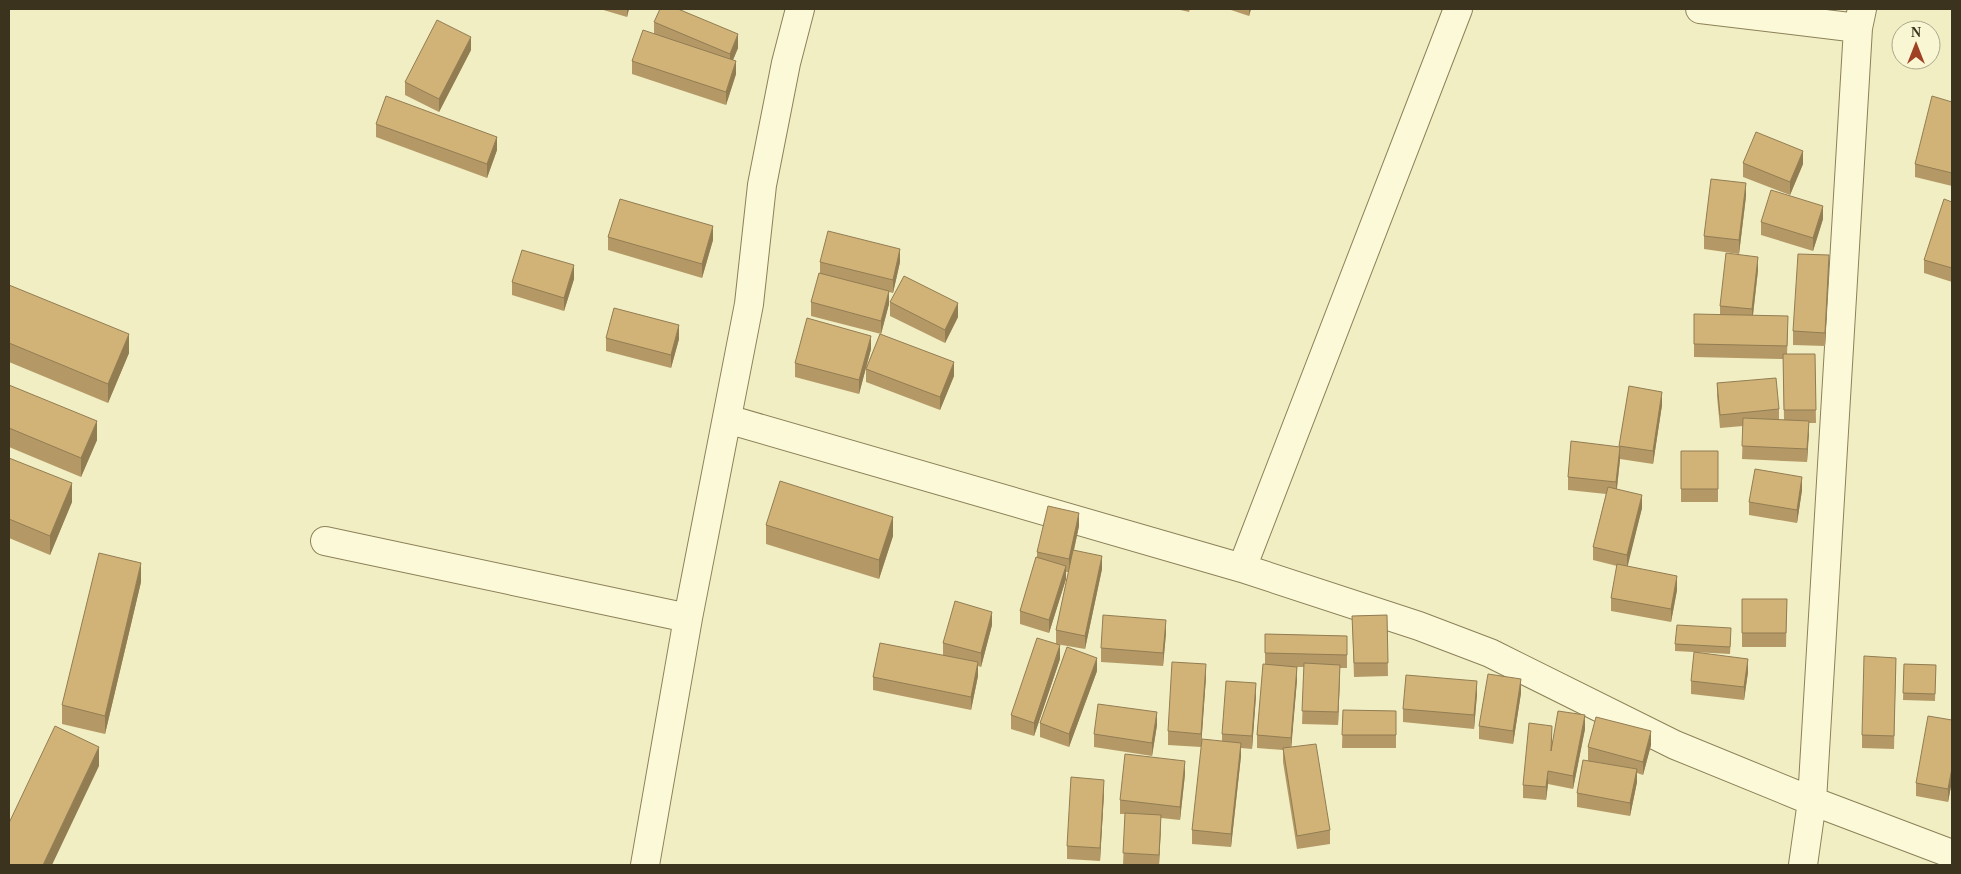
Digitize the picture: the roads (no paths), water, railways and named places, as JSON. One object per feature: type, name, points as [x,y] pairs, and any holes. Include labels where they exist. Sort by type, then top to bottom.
[{"type":"street","points":[[645,865],[688,618],[749,304],[762,185],[786,63],[800,9]]},
{"type":"street","points":[[1242,568],[1458,9]]},
{"type":"street","points":[[1700,9],[1860,18],[1812,801],[1803,865]]},
{"type":"street","points":[[727,419],[1242,568],[1418,626],[1490,653],[1675,745],[1812,801],[1952,854]]},
{"type":"street","points":[[325,541],[688,618]]}]
